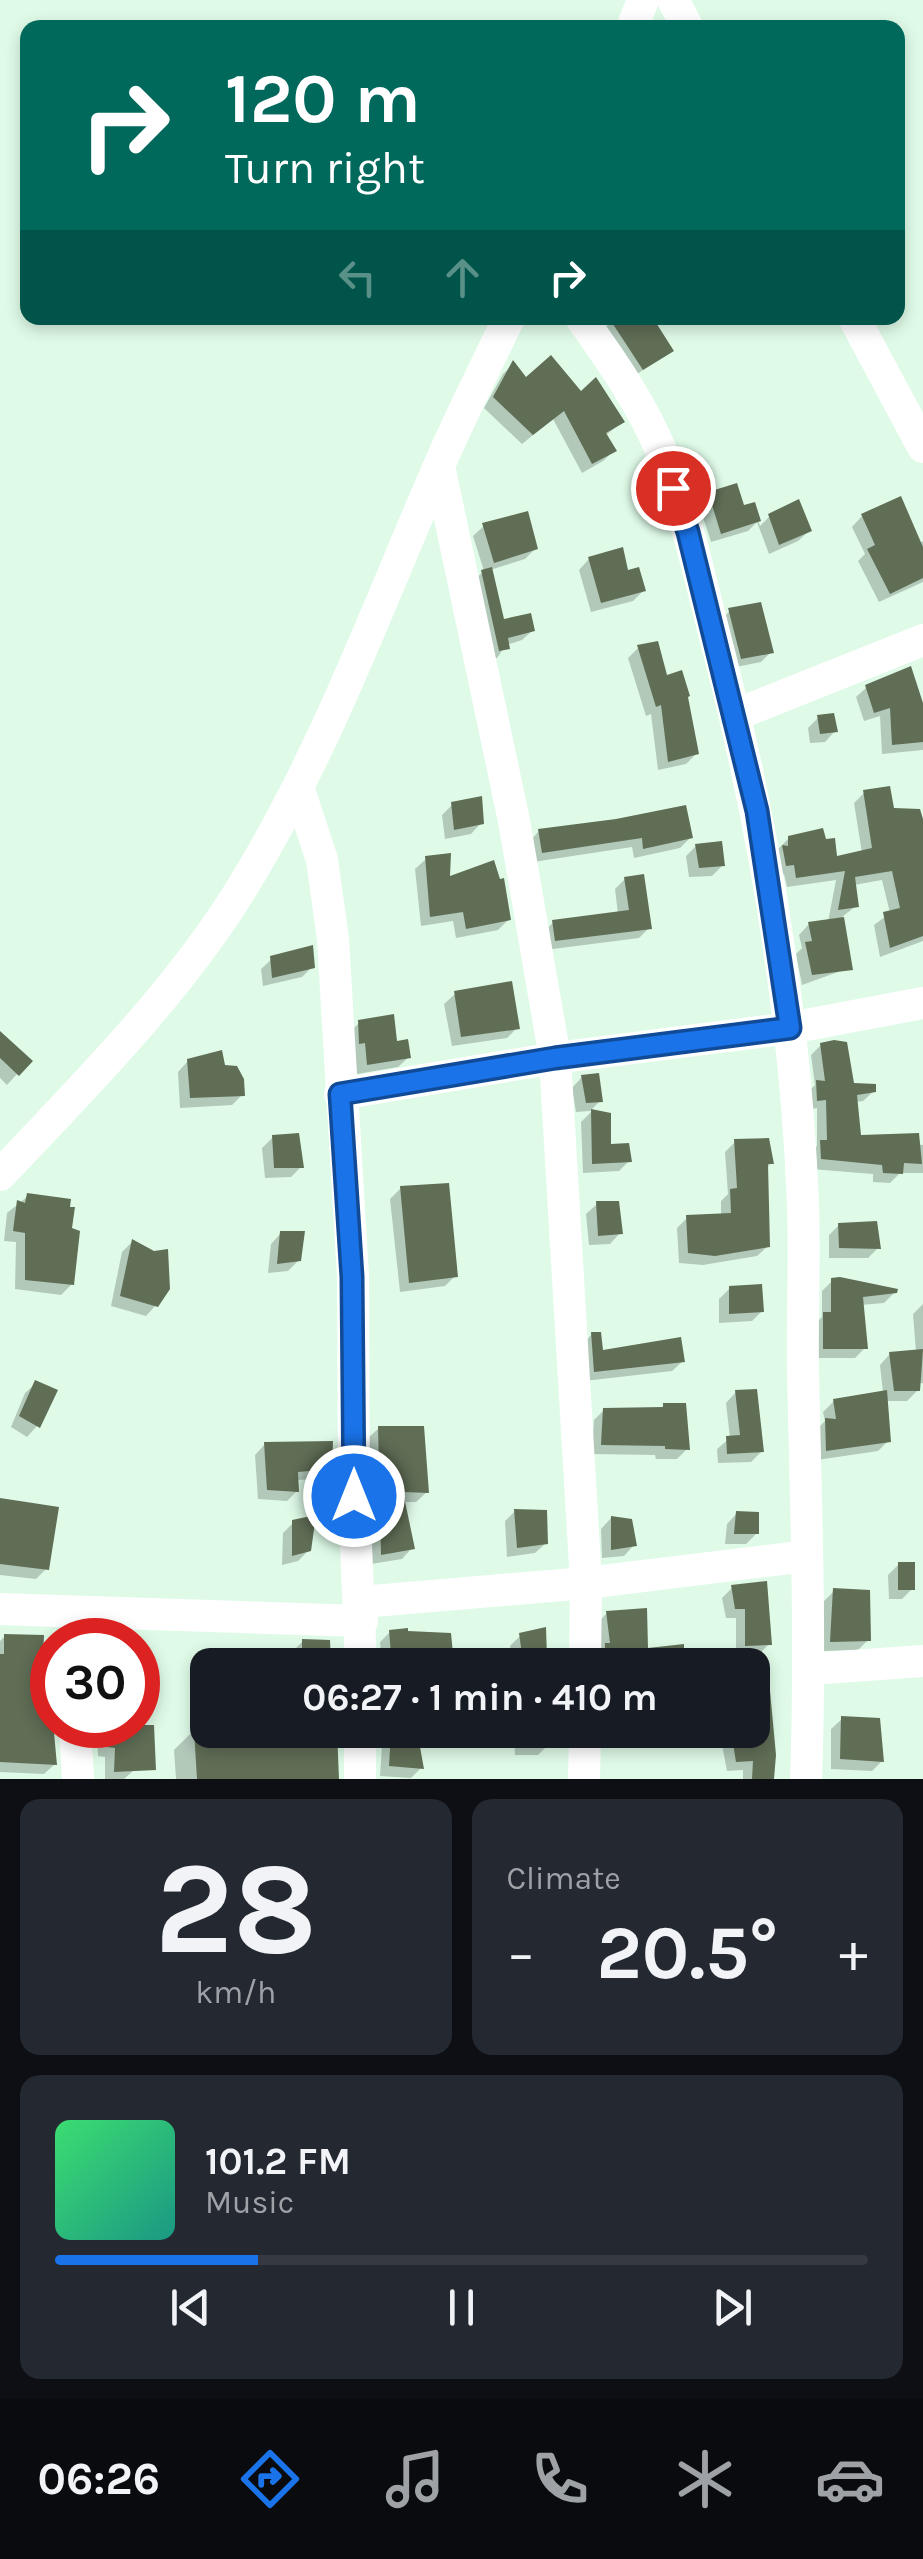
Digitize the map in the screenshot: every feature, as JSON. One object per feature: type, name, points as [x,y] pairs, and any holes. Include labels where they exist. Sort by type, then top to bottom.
[{"type":"street","points":[[0,1174],[80,1091],[187,965],[241,889],[299,790],[385,598],[438,466],[505,325]]},
{"type":"street","points":[[585,325],[623,378],[661,452],[688,532],[757,811],[790,1028],[803,1206],[810,1669],[806,1779]]},
{"type":"street","points":[[858,325],[923,447]]},
{"type":"street","points":[[438,466],[514,821],[555,1058],[586,1583],[586,1648]]},
{"type":"street","points":[[735,715],[923,640]]},
{"type":"street","points":[[299,790],[322,860],[332,939],[352,1277],[354,1496],[361,1648]]},
{"type":"street","points":[[340,1094],[555,1058],[790,1028],[923,1003]]},
{"type":"street","points":[[160,1622],[361,1612],[808,1556]]},
{"type":"street","points":[[0,1609],[37,1618]]},
{"type":"street","points":[[810,1669],[923,1661]]},
{"type":"street","points":[[76,1748],[78,1779]]},
{"type":"street","points":[[360,1748],[360,1779]]},
{"type":"street","points":[[584,1779],[585,1748]]},
{"type":"building","points":[[614,325],[657,325],[674,351],[643,370]]},
{"type":"building","points":[[551,355],[581,391],[596,377],[625,422],[606,433],[617,451],[592,464],[564,411],[533,435],[493,397],[513,360],[526,377]]},
{"type":"building","points":[[737,483],[744,505],[755,502],[761,521],[721,534],[708,492]]},
{"type":"building","points":[[901,496],[923,547],[923,578],[890,594],[867,549],[875,545],[861,514]]},
{"type":"building","points":[[799,499],[812,531],[779,545],[768,514]]},
{"type":"building","points":[[528,511],[538,549],[494,563],[482,523]]},
{"type":"building","points":[[623,547],[628,570],[639,567],[646,591],[601,603],[588,557]]},
{"type":"building","points":[[492,567],[504,619],[531,613],[535,631],[508,638],[510,649],[499,651],[481,570]]},
{"type":"building","points":[[761,602],[774,653],[741,659],[728,608]]},
{"type":"building","points":[[658,641],[667,675],[682,670],[699,754],[668,762],[661,705],[656,707],[637,645]]},
{"type":"building","points":[[911,666],[923,703],[923,742],[892,745],[890,708],[874,713],[865,685]]},
{"type":"building","points":[[834,713],[838,732],[820,734],[817,715]]},
{"type":"building","points":[[890,786],[894,808],[920,809],[923,819],[923,936],[890,948],[883,912],[900,908],[892,871],[855,877],[859,907],[838,910],[845,871],[796,878],[794,865],[786,866],[782,845],[788,846],[788,836],[823,828],[826,839],[835,838],[837,856],[872,848],[863,790]]},
{"type":"building","points":[[482,796],[484,824],[454,830],[451,802]]},
{"type":"building","points":[[686,805],[693,838],[643,849],[642,838],[542,853],[538,829]]},
{"type":"building","points":[[722,841],[725,866],[699,868],[695,844]]},
{"type":"building","points":[[451,853],[450,876],[494,860],[500,879],[504,878],[511,920],[466,929],[463,912],[430,917],[425,856]]},
{"type":"building","points":[[644,874],[652,929],[555,941],[552,920],[629,910],[624,877]]},
{"type":"building","points":[[844,917],[853,970],[812,975],[805,942],[812,941],[808,922]]},
{"type":"building","points":[[313,945],[315,968],[272,978],[270,956]]},
{"type":"building","points":[[512,981],[520,1029],[461,1037],[454,991]]},
{"type":"building","points":[[394,1014],[397,1041],[408,1039],[411,1058],[367,1065],[365,1043],[359,1044],[358,1020]]},
{"type":"building","points":[[0,1031],[33,1061],[19,1076],[0,1058]]},
{"type":"building","points":[[847,1042],[854,1083],[876,1084],[876,1092],[857,1095],[861,1135],[919,1133],[922,1164],[904,1163],[903,1174],[883,1173],[882,1165],[821,1159],[820,1140],[827,1140],[826,1100],[817,1101],[816,1080],[825,1081],[820,1043]]},
{"type":"building","points":[[222,1050],[225,1065],[237,1066],[244,1079],[245,1096],[190,1098],[187,1059]]},
{"type":"building","points":[[599,1073],[603,1102],[586,1103],[581,1075]]},
{"type":"building","points":[[591,1109],[611,1113],[611,1144],[629,1143],[632,1162],[592,1164]]},
{"type":"building","points":[[299,1133],[304,1168],[274,1168],[272,1135]]},
{"type":"building","points":[[769,1138],[774,1164],[768,1164],[770,1247],[715,1256],[688,1253],[686,1215],[731,1213],[730,1189],[737,1188],[734,1139]]},
{"type":"building","points":[[449,1183],[458,1277],[409,1283],[400,1186]]},
{"type":"building","points":[[27,1193],[71,1199],[70,1207],[75,1207],[72,1228],[80,1231],[74,1285],[25,1280],[25,1233],[13,1231],[17,1200],[25,1203]]},
{"type":"building","points":[[596,1201],[619,1201],[623,1234],[598,1236]]},
{"type":"building","points":[[877,1221],[881,1249],[839,1248],[838,1223]]},
{"type":"building","points":[[280,1231],[305,1231],[301,1261],[277,1264]]},
{"type":"building","points":[[132,1239],[154,1251],[168,1249],[170,1289],[158,1307],[120,1296]]},
{"type":"building","points":[[831,1278],[898,1289],[897,1293],[863,1297],[868,1349],[823,1349],[823,1312],[831,1312]]},
{"type":"building","points":[[762,1284],[764,1312],[729,1314],[729,1286]]},
{"type":"building","points":[[591,1332],[601,1332],[603,1350],[681,1337],[685,1362],[594,1372]]},
{"type":"building","points":[[923,1349],[920,1391],[894,1391],[889,1352]]},
{"type":"building","points":[[35,1380],[58,1390],[40,1428],[19,1416]]},
{"type":"building","points":[[757,1389],[764,1452],[727,1454],[726,1436],[740,1435],[735,1390]]},
{"type":"building","points":[[887,1390],[891,1442],[826,1451],[825,1418],[836,1419],[833,1399]]},
{"type":"building","points":[[663,1403],[686,1403],[690,1450],[601,1445],[603,1408],[663,1407]]},
{"type":"building","points":[[378,1426],[424,1426],[429,1493],[403,1492],[415,1549],[381,1555]]},
{"type":"building","points":[[333,1441],[332,1469],[298,1472],[299,1492],[267,1490],[264,1442]]},
{"type":"building","points":[[0,1498],[59,1507],[49,1570],[0,1564]]},
{"type":"building","points":[[514,1509],[547,1510],[548,1544],[517,1548]]},
{"type":"building","points":[[736,1511],[759,1512],[759,1534],[734,1534]]},
{"type":"building","points":[[316,1515],[311,1551],[292,1556],[292,1520]]},
{"type":"building","points":[[611,1516],[632,1519],[637,1546],[611,1550]]},
{"type":"building","points":[[898,1562],[915,1562],[915,1590],[898,1590]]},
{"type":"building","points":[[767,1581],[772,1645],[745,1646],[745,1609],[735,1609],[731,1585]]},
{"type":"building","points":[[833,1588],[870,1590],[871,1641],[830,1642]]},
{"type":"building","points":[[647,1608],[648,1648],[605,1648],[605,1643],[610,1643],[606,1611]]},
{"type":"building","points":[[546,1627],[547,1648],[521,1648],[519,1633]]},
{"type":"building","points":[[389,1630],[451,1633],[452,1648],[390,1648]]},
{"type":"building","points":[[4,1634],[30,1635],[30,1748],[55,1748],[57,1765],[0,1762],[0,1654],[4,1654]]},
{"type":"building","points":[[302,1639],[330,1640],[330,1648],[302,1648]]},
{"type":"building","points":[[684,1644],[684,1648],[648,1648]]},
{"type":"building","points":[[770,1691],[776,1755],[774,1779],[752,1779],[753,1761],[736,1762],[734,1748],[770,1748]]},
{"type":"building","points":[[841,1716],[880,1718],[884,1762],[840,1759]]},
{"type":"building","points":[[115,1748],[155,1748],[156,1770],[114,1772]]},
{"type":"building","points":[[195,1748],[338,1748],[339,1779],[197,1779]]},
{"type":"building","points":[[390,1748],[420,1748],[424,1769],[389,1766]]},
{"type":"route","points":[[354,1496],[352,1277],[340,1094],[555,1058],[790,1028],[757,811],[688,532],[673,488]]}]
